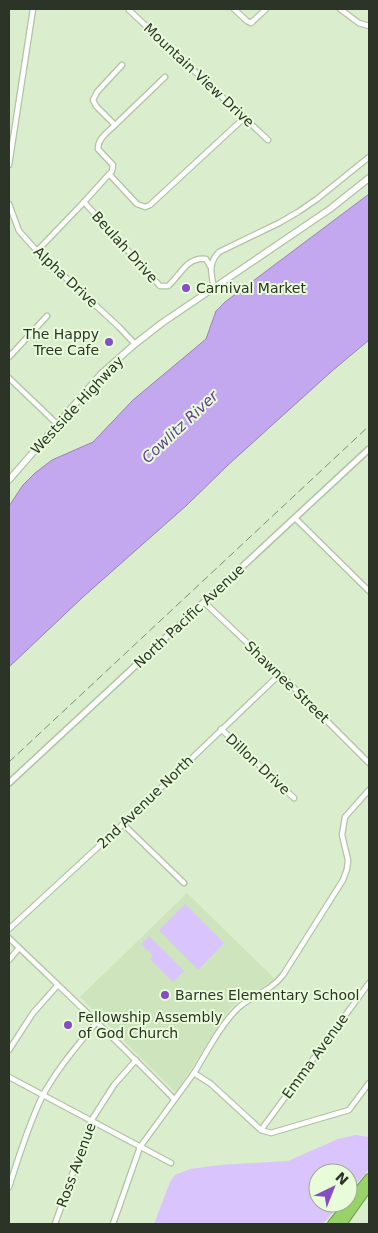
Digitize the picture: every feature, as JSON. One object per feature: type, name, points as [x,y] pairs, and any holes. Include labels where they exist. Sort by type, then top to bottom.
[{"type":"highway","points":[[332,1224],[369,1178]]},
{"type":"highway","points":[[342,1224],[369,1186]]},
{"type":"main road","name":"Westside Highway","points":[[9,480],[101,374],[135,344],[162,323],[330,208],[369,178]]},
{"type":"street","points":[[9,165],[33,9]]},
{"type":"street","points":[[234,9],[251,23],[266,9]]},
{"type":"street","points":[[340,9],[359,23],[369,26]]},
{"type":"street","name":"Mountain View Drive","points":[[129,10],[268,140]]},
{"type":"street","points":[[115,125],[96,106],[93,100],[97,92],[122,66]]},
{"type":"street","points":[[166,77],[103,136],[98,144],[98,149],[113,166],[110,175],[136,204],[145,207],[150,204],[244,118]]},
{"type":"street","points":[[214,288],[210,267],[215,256],[222,250],[280,223],[298,212],[318,199],[369,157]]},
{"type":"street","name":"Beulah Drive","points":[[110,175],[84,202],[160,286],[168,286],[194,260],[206,259],[210,267]]},
{"type":"street","points":[[37,251],[84,202]]},
{"type":"street","name":"Alpha Drive","points":[[9,204],[19,231],[37,251],[135,344]]},
{"type":"street","points":[[9,357],[47,316]]},
{"type":"street","points":[[9,378],[57,424]]},
{"type":"street","name":"North Pacific Avenue","points":[[9,784],[369,448]]},
{"type":"street","points":[[295,518],[369,591]]},
{"type":"street","name":"Shawnee Street","points":[[204,602],[280,674],[369,763]]},
{"type":"street","name":"2nd Avenue North","points":[[9,928],[123,824],[280,674]]},
{"type":"street","name":"Dillon Drive","points":[[221,729],[294,798]]},
{"type":"street","points":[[113,1224],[140,1147],[194,1073],[227,1021],[237,1009],[276,984],[283,975],[343,880],[348,860],[342,836],[342,826],[345,817],[369,790]]},
{"type":"street","points":[[123,824],[184,883]]},
{"type":"street","points":[[9,938],[174,1099]]},
{"type":"street","points":[[9,960],[19,948]]},
{"type":"street","name":"Emma Avenue","points":[[261,1130],[369,982]]},
{"type":"street","points":[[9,1050],[33,1013],[57,986]]},
{"type":"street","points":[[9,1187],[26,1135],[43,1096],[73,1050],[96,1024]]},
{"type":"street","name":"Ross Avenue","points":[[55,1224],[91,1121],[114,1085],[136,1060]]},
{"type":"street","points":[[194,1073],[211,1084],[261,1130],[271,1133],[349,1110],[369,1084]]},
{"type":"street","points":[[9,1077],[171,1163]]},
{"type":"shaded area","name":"Barnes Elementary School","points":[[187,893],[274,978],[271,982],[240,1000],[231,1008],[222,1019],[176,1093],[80,997]]},
{"type":"shaded area","points":[[185,904],[224,943],[198,970],[159,930]]},
{"type":"shaded area","points":[[149,936],[184,971],[173,982],[150,959],[153,955],[141,944]]},
{"type":"shaded area","points":[[356,1135],[369,1137],[369,1169],[358,1182],[358,1163],[308,1163],[308,1213],[332,1213],[323,1224],[154,1224],[170,1182],[175,1175],[190,1169],[219,1165],[288,1161],[338,1139]]},
{"type":"water","name":"Cowlitz River","points":[[369,194],[369,340],[228,465],[187,505],[83,597],[9,667],[9,506],[23,485],[52,460],[93,442],[133,400],[206,339],[216,311],[225,302]]},
{"type":"railway","points":[[9,762],[369,426]]},
{"type":"place","name":"Carnival Market","points":[[186,288]]},
{"type":"place","name":"The Happy Tree Cafe","points":[[109,342]]},
{"type":"place","name":"Barnes Elementary School","points":[[165,995]]},
{"type":"place","name":"Fellowship Assembly of God Church","points":[[68,1025]]}]
